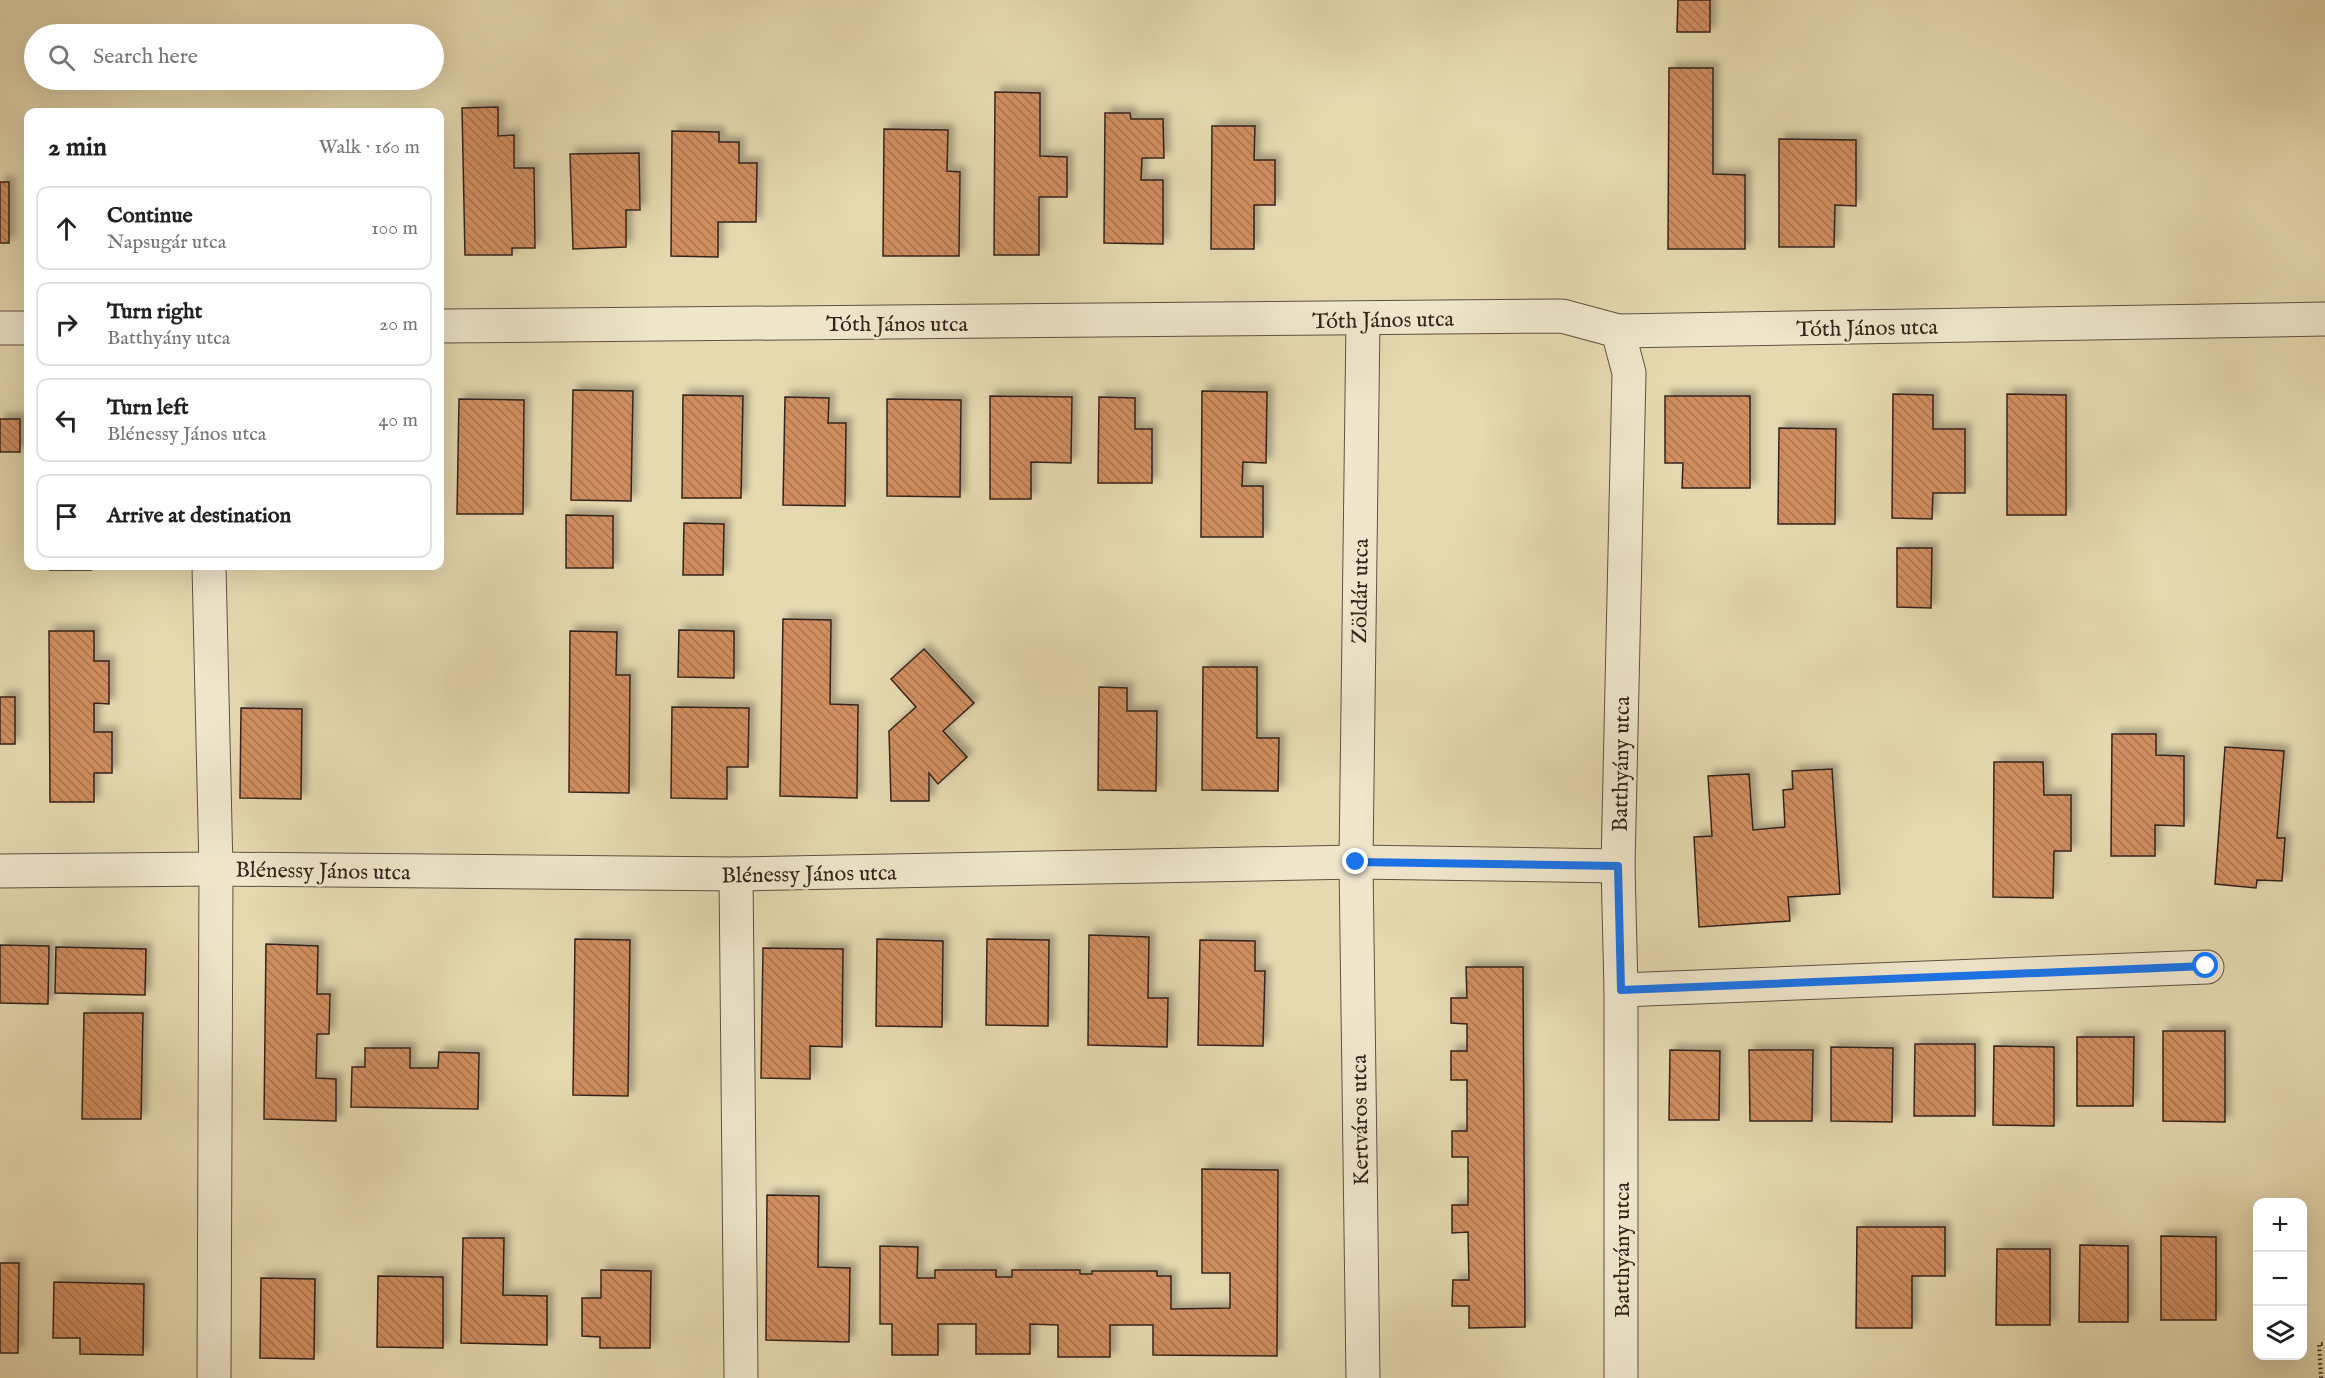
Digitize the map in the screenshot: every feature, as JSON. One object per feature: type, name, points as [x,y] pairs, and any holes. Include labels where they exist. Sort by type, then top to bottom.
[{"type":"street","name":"Tóth János utca","points":[[444,326],[1363,320],[1563,316],[1618,331],[2325,319]]},
{"type":"street","name":"Zöldár utca","points":[[1356,862],[1363,320]]},
{"type":"street","points":[[0,328],[24,328]]},
{"type":"street","name":"Batthyány utca","points":[[1618,331],[1629,373],[1618,866],[1621,990],[1621,1378]]},
{"type":"street","points":[[209,570],[216,869],[214,1378]]},
{"type":"street","name":"Blénessy János utca","points":[[0,871],[216,869],[736,874],[1356,862],[1618,866]]},
{"type":"street","name":"Kertváros utca","points":[[1356,862],[1363,1378]]},
{"type":"street","points":[[736,874],[741,1378]]},
{"type":"street","points":[[1621,990],[2206,966]]},
{"type":"path","points":[[2321,1378],[2319,1344],[2325,1344]]},
{"type":"building","points":[[1678,0],[1710,0],[1710,32],[1677,32]]},
{"type":"building","points":[[1669,68],[1713,68],[1713,174],[1745,175],[1745,249],[1668,249]]},
{"type":"building","points":[[995,92],[1040,93],[1040,156],[1067,157],[1067,197],[1039,197],[1039,255],[994,255]]},
{"type":"building","points":[[498,107],[498,136],[514,135],[514,168],[534,168],[535,248],[512,248],[512,255],[465,255],[462,108]]},
{"type":"building","points":[[1105,113],[1130,113],[1131,119],[1163,119],[1164,158],[1142,158],[1141,180],[1163,180],[1163,244],[1104,243]]},
{"type":"building","points":[[1212,126],[1255,126],[1254,160],[1275,160],[1275,205],[1254,205],[1254,249],[1211,249]]},
{"type":"building","points":[[884,129],[948,130],[947,171],[960,172],[959,256],[883,256]]},
{"type":"building","points":[[672,131],[719,132],[719,142],[739,142],[739,163],[757,163],[756,222],[718,222],[718,257],[671,256]]},
{"type":"building","points":[[1779,139],[1856,140],[1856,206],[1835,205],[1834,247],[1779,247]]},
{"type":"building","points":[[639,153],[640,210],[626,210],[626,247],[573,249],[570,154]]},
{"type":"building","points":[[0,182],[9,182],[9,243],[0,243]]},
{"type":"building","points":[[573,390],[633,391],[631,501],[571,500]]},
{"type":"building","points":[[1202,391],[1267,392],[1266,463],[1243,462],[1242,486],[1263,486],[1263,537],[1201,537]]},
{"type":"building","points":[[1893,394],[1933,395],[1933,429],[1965,429],[1965,493],[1933,493],[1932,519],[1892,518]]},
{"type":"building","points":[[2007,394],[2066,395],[2066,515],[2007,515]]},
{"type":"building","points":[[683,395],[743,396],[741,498],[682,498]]},
{"type":"building","points":[[990,396],[1072,397],[1071,463],[1031,462],[1031,499],[990,499]]},
{"type":"building","points":[[1665,396],[1750,396],[1750,488],[1682,488],[1683,463],[1665,463]]},
{"type":"building","points":[[785,397],[829,398],[828,423],[846,423],[845,506],[783,505]]},
{"type":"building","points":[[1099,397],[1135,398],[1135,429],[1152,429],[1152,483],[1098,483]]},
{"type":"building","points":[[459,399],[524,400],[523,514],[457,514]]},
{"type":"building","points":[[887,399],[961,400],[960,497],[887,496]]},
{"type":"building","points":[[0,419],[20,419],[20,452],[0,452]]},
{"type":"building","points":[[1779,428],[1836,429],[1835,524],[1778,524]]},
{"type":"building","points":[[566,515],[613,516],[613,568],[566,568]]},
{"type":"building","points":[[684,523],[724,524],[723,575],[683,575]]},
{"type":"building","points":[[1897,548],[1932,548],[1931,608],[1897,607]]},
{"type":"building","points":[[783,619],[831,620],[830,704],[858,705],[857,798],[780,796]]},
{"type":"building","points":[[679,630],[734,631],[734,678],[678,677]]},
{"type":"building","points":[[49,631],[94,631],[94,661],[109,661],[109,704],[94,703],[94,732],[112,732],[112,773],[94,773],[94,802],[50,802]]},
{"type":"building","points":[[570,631],[617,632],[616,675],[630,675],[629,793],[569,792]]},
{"type":"building","points":[[924,649],[974,703],[943,731],[967,757],[938,784],[929,773],[929,801],[891,801],[889,731],[916,707],[891,679]]},
{"type":"building","points":[[1203,667],[1257,667],[1257,738],[1279,738],[1278,791],[1202,790]]},
{"type":"building","points":[[1099,687],[1127,688],[1127,711],[1157,711],[1156,791],[1098,790]]},
{"type":"building","points":[[0,697],[15,697],[15,744],[0,744]]},
{"type":"building","points":[[672,707],[749,708],[748,767],[727,767],[727,799],[671,798]]},
{"type":"building","points":[[241,708],[302,709],[301,799],[240,798]]},
{"type":"building","points":[[2112,734],[2156,734],[2156,755],[2184,756],[2184,826],[2155,825],[2155,856],[2111,856]]},
{"type":"building","points":[[2225,747],[2284,751],[2277,838],[2285,838],[2282,881],[2257,880],[2256,888],[2215,884]]},
{"type":"building","points":[[1994,762],[2043,762],[2044,795],[2071,795],[2071,851],[2054,851],[2053,898],[1993,897]]},
{"type":"building","points":[[1832,769],[1840,894],[1788,897],[1790,921],[1699,927],[1694,837],[1712,836],[1708,776],[1749,774],[1753,830],[1785,827],[1783,790],[1793,789],[1792,771]]},
{"type":"building","points":[[1089,935],[1149,937],[1148,998],[1168,998],[1167,1047],[1088,1045]]},
{"type":"building","points":[[575,939],[630,940],[628,1096],[573,1095]]},
{"type":"building","points":[[877,939],[943,941],[942,1027],[876,1026]]},
{"type":"building","points":[[987,939],[1049,940],[1048,1026],[986,1025]]},
{"type":"building","points":[[1200,940],[1255,941],[1255,971],[1265,971],[1263,1046],[1198,1045]]},
{"type":"building","points":[[266,944],[318,946],[317,994],[330,994],[329,1034],[317,1034],[316,1078],[336,1079],[336,1121],[264,1119]]},
{"type":"building","points":[[0,945],[49,946],[48,1004],[0,1003]]},
{"type":"building","points":[[56,947],[146,949],[145,995],[55,993]]},
{"type":"building","points":[[763,948],[843,949],[842,1047],[810,1046],[810,1079],[761,1078]]},
{"type":"building","points":[[1466,967],[1523,967],[1525,1327],[1469,1328],[1469,1306],[1452,1306],[1453,1280],[1469,1280],[1468,1232],[1452,1233],[1452,1205],[1468,1205],[1468,1157],[1452,1157],[1452,1131],[1467,1131],[1467,1080],[1451,1080],[1451,1051],[1467,1051],[1467,1024],[1451,1023],[1451,998],[1467,998]]},
{"type":"building","points":[[84,1013],[143,1013],[141,1119],[82,1119]]},
{"type":"building","points":[[2163,1031],[2225,1031],[2225,1122],[2163,1121]]},
{"type":"building","points":[[2077,1037],[2134,1037],[2133,1106],[2077,1106]]},
{"type":"building","points":[[1915,1044],[1975,1044],[1975,1116],[1914,1116]]},
{"type":"building","points":[[1994,1046],[2054,1047],[2054,1126],[1993,1125]]},
{"type":"building","points":[[1831,1047],[1893,1048],[1892,1122],[1831,1121]]},
{"type":"building","points":[[365,1048],[410,1048],[410,1068],[438,1068],[439,1052],[479,1053],[478,1109],[351,1107],[352,1067],[365,1067]]},
{"type":"building","points":[[1670,1050],[1720,1051],[1719,1120],[1669,1120]]},
{"type":"building","points":[[1749,1050],[1813,1050],[1812,1121],[1750,1121]]},
{"type":"building","points":[[1202,1169],[1278,1170],[1277,1356],[1153,1355],[1153,1325],[1110,1325],[1110,1357],[1058,1357],[1058,1325],[1030,1324],[1030,1354],[976,1354],[976,1324],[938,1324],[938,1355],[892,1355],[892,1324],[880,1324],[880,1246],[918,1247],[917,1278],[935,1278],[935,1270],[996,1270],[996,1277],[1012,1277],[1012,1270],[1080,1270],[1080,1274],[1092,1274],[1092,1271],[1157,1271],[1157,1276],[1171,1276],[1171,1309],[1230,1308],[1230,1273],[1202,1273]]},
{"type":"building","points":[[767,1195],[819,1196],[818,1267],[850,1268],[849,1342],[766,1340]]},
{"type":"building","points":[[1857,1227],[1945,1227],[1945,1276],[1912,1276],[1912,1328],[1856,1328]]},
{"type":"building","points":[[2161,1236],[2216,1237],[2216,1320],[2161,1320]]},
{"type":"building","points":[[463,1238],[504,1238],[503,1295],[547,1296],[547,1345],[461,1343]]},
{"type":"building","points":[[2080,1245],[2128,1246],[2128,1322],[2079,1322]]},
{"type":"building","points":[[1997,1249],[2050,1249],[2050,1325],[1996,1325]]},
{"type":"building","points":[[0,1263],[19,1263],[18,1353],[0,1353]]},
{"type":"building","points":[[601,1270],[651,1271],[650,1348],[600,1348],[600,1337],[582,1336],[582,1298],[601,1298]]},
{"type":"building","points":[[378,1276],[443,1277],[443,1348],[377,1347]]},
{"type":"building","points":[[261,1278],[315,1279],[314,1359],[260,1358]]},
{"type":"building","points":[[54,1282],[144,1284],[143,1355],[80,1354],[80,1338],[53,1338]]},
{"type":"route","points":[[1356,862],[1618,866],[1621,990],[2206,966]]}]
